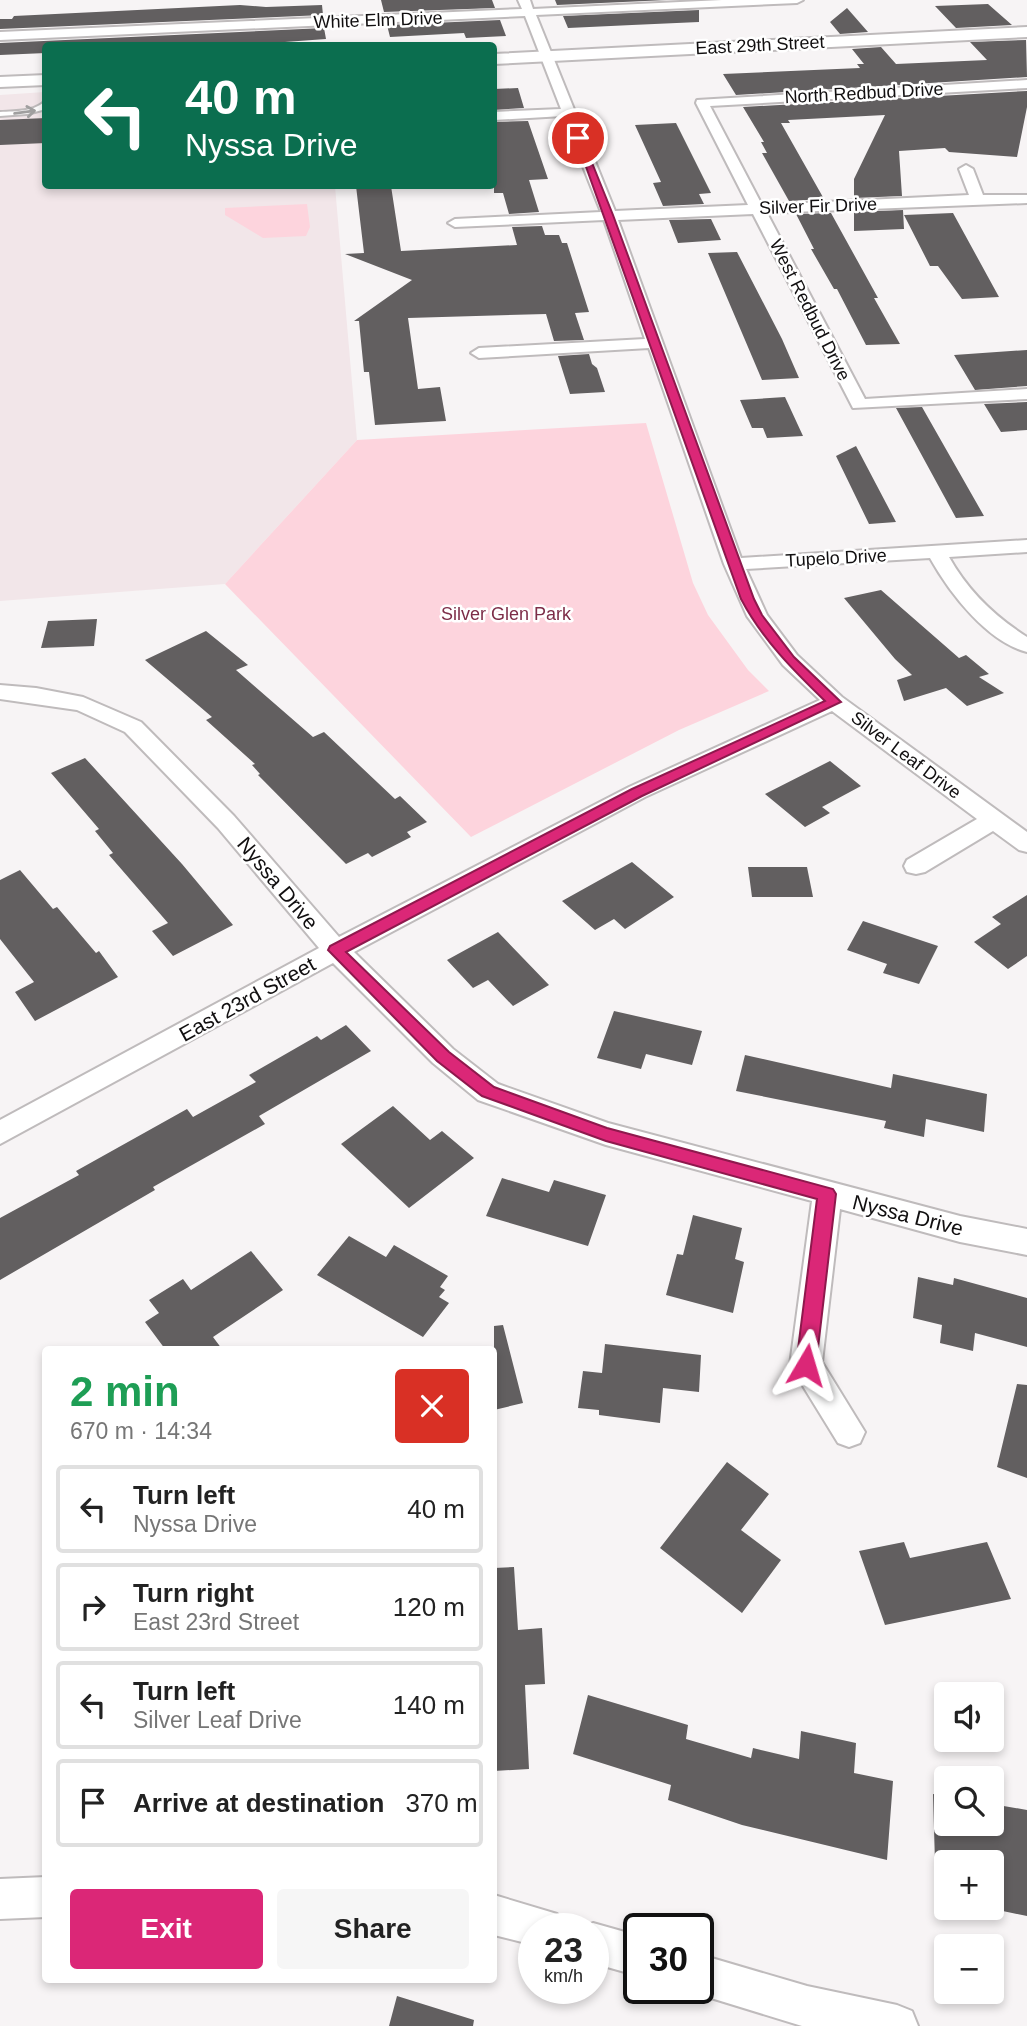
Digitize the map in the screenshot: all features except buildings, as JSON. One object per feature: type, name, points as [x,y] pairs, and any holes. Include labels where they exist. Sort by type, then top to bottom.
[{"type":"main road","name":"East 29th Street","points":[[497,58],[1027,32]]},
{"type":"main road","points":[[0,82],[42,80]]},
{"type":"street","name":"White Elm Drive","points":[[0,36],[527,7],[797,0]]},
{"type":"street","name":"Silver Leaf Drive","points":[[527,7],[609,215],[734,564],[757,616],[790,660],[834,702],[1027,844]]},
{"type":"street","name":"North Redbud Drive","points":[[702,103],[1027,84]]},
{"type":"street","name":"West Redbud Drive","points":[[702,103],[859,404]]},
{"type":"street","points":[[497,116],[568,113]]},
{"type":"street","points":[[966,169],[978,199]]},
{"type":"street","name":"Silver Fir Drive","points":[[609,215],[1027,199]]},
{"type":"street","points":[[455,223],[609,215]]},
{"type":"street","points":[[479,353],[653,342]]},
{"type":"street","points":[[859,404],[1027,394]]},
{"type":"street","name":"Tupelo Drive","points":[[734,564],[1027,546]]},
{"type":"street","points":[[937,552],[965,597],[986,618],[1027,646]]},
{"type":"street","name":"Nyssa Drive","points":[[0,692],[36,695],[83,704],[133,727],[226,822],[336,950],[443,1056],[488,1092],[606,1134],[960,1230],[1027,1242]]},
{"type":"street","name":"East 23rd Street","points":[[0,1133],[336,950],[637,792],[834,702]]},
{"type":"street","points":[[916,866],[993,820]]},
{"type":"street","points":[[827,1194],[806,1365],[849,1432]]},
{"type":"street","points":[[0,1899],[42,1897]]},
{"type":"street","points":[[497,1915],[518,1921]]},
{"type":"street","points":[[714,1979],[807,2007],[897,2026]]},
{"type":"lane","points":[[0,114],[42,108]]},
{"type":"shaded area","points":[[42,92],[42,189],[335,189],[357,440],[225,584],[0,601],[0,95]]},
{"type":"green space","points":[[307,204],[310,227],[306,236],[263,238],[225,215],[225,208]]},
{"type":"green space","name":"Silver Glen Park","points":[[646,423],[693,583],[708,615],[748,670],[769,691],[679,730],[471,837],[225,584],[357,440]]},
{"type":"route","points":[[578,138],[609,215],[747,599],[790,660],[834,702],[699,761],[336,950],[443,1056],[488,1092],[546,1115],[606,1134],[827,1194],[806,1365]]}]
